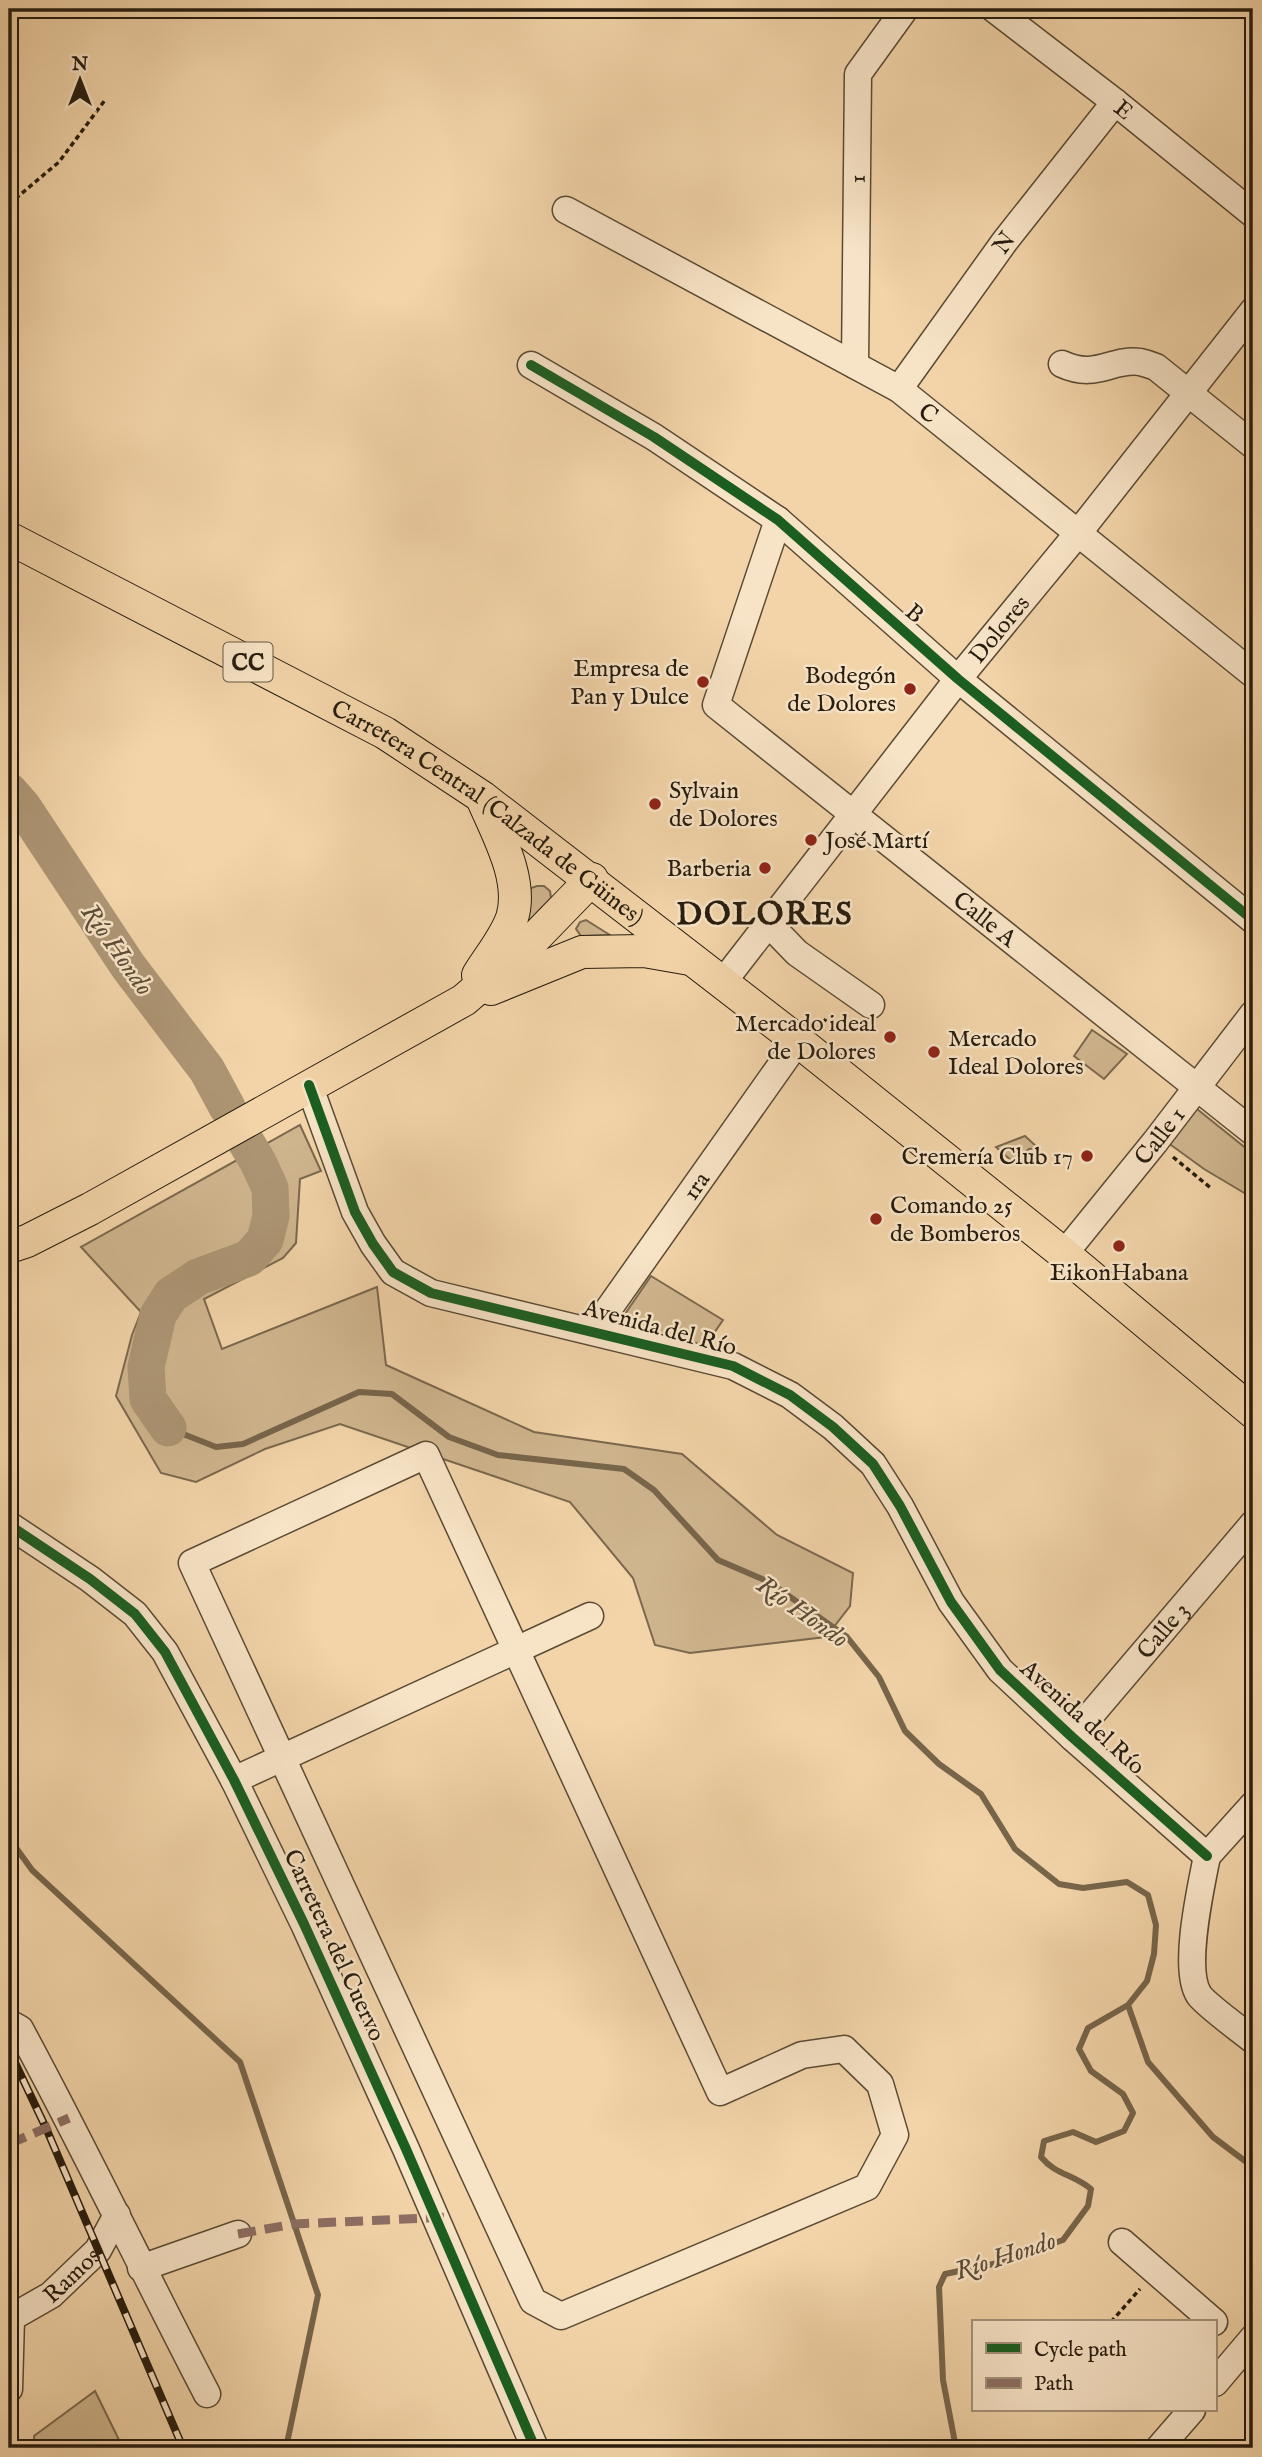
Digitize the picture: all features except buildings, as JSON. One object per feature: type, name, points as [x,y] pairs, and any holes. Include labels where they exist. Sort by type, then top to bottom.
[{"type":"main road","name":"Carretera Central (Calzada de Güines)","points":[[9,538],[385,733],[482,797],[798,1041],[1064,1254],[1253,1412]]},
{"type":"main road","points":[[464,1000],[511,920],[516,894],[506,859],[482,797]]},
{"type":"main road","points":[[464,1000],[528,945],[592,880]]},
{"type":"main road","points":[[9,1247],[27,1241],[90,1209],[464,1000],[582,953],[644,951],[694,960]]},
{"type":"street","name":"1","points":[[855,365],[858,74],[905,9]]},
{"type":"street","name":"E","points":[[994,9],[1115,102],[1253,214]]},
{"type":"street","name":"N","points":[[899,389],[1005,241],[1115,102]]},
{"type":"street","name":"C","points":[[566,210],[899,389],[1253,674]]},
{"type":"street","name":"Dolores","points":[[723,982],[958,679],[1079,532],[1253,311]]},
{"type":"street","points":[[1062,363],[1074,369],[1089,370],[1140,362],[1156,367],[1253,445]]},
{"type":"street","name":"B","points":[[531,365],[654,437],[778,520],[958,679],[1253,920]]},
{"type":"street","name":"Calle A","points":[[778,520],[716,705],[1253,1132]]},
{"type":"street","points":[[768,923],[797,953],[871,1005]]},
{"type":"street","name":"Calle 1","points":[[1064,1254],[1156,1142],[1253,1014]]},
{"type":"street","name":"1ra","points":[[593,1331],[798,1041]]},
{"type":"street","name":"Avenida del Río","points":[[309,1085],[355,1212],[393,1272],[431,1293],[733,1366],[790,1395],[833,1427],[873,1464],[900,1506],[951,1602],[993,1660],[1072,1737],[1207,1856]]},
{"type":"street","points":[[426,1455],[720,2092],[802,2055],[844,2049],[880,2084],[895,2135],[867,2187],[561,2316],[533,2301],[282,1758],[192,1563],[426,1455]]},
{"type":"street","name":"Calle 3","points":[[1072,1737],[1253,1524]]},
{"type":"street","name":"Carretera del Cuervo","points":[[9,1525],[90,1579],[135,1614],[165,1652],[234,1780],[304,1924],[406,2149],[535,2448]]},
{"type":"street","points":[[234,1780],[590,1616]]},
{"type":"street","points":[[1253,1805],[1207,1856],[1193,1942],[1192,1967],[1199,1995],[1253,2040]]},
{"type":"street","points":[[9,2024],[20,2029],[69,2118],[141,2268],[208,2394]]},
{"type":"street","name":"Ramos","points":[[10,2319],[51,2295],[98,2250],[117,2215]]},
{"type":"street","points":[[141,2268],[238,2234]]},
{"type":"street","points":[[1122,2242],[1211,2320]]},
{"type":"street","points":[[9,2389],[10,2319]]},
{"type":"street","points":[[1216,2324],[1250,2348],[1216,2382]]},
{"type":"street","points":[[1159,2448],[1190,2412]]},
{"type":"path","points":[[9,204],[59,162],[105,100]]},
{"type":"path","points":[[1156,1142],[1212,1189]]},
{"type":"path","points":[[1113,2320],[1155,2271]]},
{"type":"shaded area","points":[[544,886],[550,891],[551,898],[524,926],[527,897],[531,888]]},
{"type":"shaded area","points":[[586,920],[610,935],[581,936],[576,929],[580,922]]},
{"type":"shaded area","points":[[1092,1030],[1127,1054],[1104,1079],[1074,1056]]},
{"type":"shaded area","points":[[1197,1109],[1253,1154],[1251,1197],[1204,1169],[1164,1140]]},
{"type":"shaded area","points":[[300,1125],[321,1171],[300,1179],[296,1243],[283,1258],[204,1299],[222,1349],[377,1287],[386,1365],[534,1432],[682,1454],[777,1535],[853,1573],[850,1606],[826,1637],[690,1653],[655,1645],[633,1578],[570,1502],[340,1424],[265,1449],[196,1482],[161,1473],[116,1396],[141,1312],[81,1247]]},
{"type":"shaded area","points":[[1025,1136],[1038,1148],[1029,1149],[1014,1163],[996,1147]]},
{"type":"shaded area","points":[[651,1276],[723,1320],[703,1349],[630,1325],[625,1314]]},
{"type":"shaded area","points":[[95,2391],[123,2448],[35,2448],[34,2436]]},
{"type":"waterway","name":"Río Hondo","points":[[9,791],[23,807],[128,966],[207,1070],[227,1107]]},
{"type":"waterway","name":"Río Hondo","points":[[168,1428],[148,1399],[146,1367],[158,1315],[171,1295],[198,1277],[249,1258],[265,1240],[271,1216],[270,1188],[246,1142]]},
{"type":"waterway","name":"Río Hondo","points":[[168,1428],[216,1447],[243,1444],[359,1392],[392,1394],[449,1437],[498,1455],[624,1469],[654,1490],[718,1560],[769,1582],[847,1637],[879,1677],[905,1731],[939,1764],[981,1794],[1015,1849],[1059,1884],[1083,1888],[1127,1882],[1148,1895],[1156,1925],[1154,1954],[1147,1981],[1128,2005],[1088,2028],[1079,2049],[1091,2071],[1123,2094],[1133,2113],[1124,2131],[1096,2142],[1073,2132],[1044,2141],[1041,2157],[1091,2189],[1088,2206],[1063,2240],[993,2264],[945,2274],[939,2287],[943,2380],[956,2448]]},
{"type":"waterway","points":[[9,1838],[32,1870],[240,2062],[318,2295],[286,2448]]},
{"type":"waterway","points":[[1128,2005],[1148,2062],[1213,2137],[1253,2167]]},
{"type":"railway","points":[[9,2050],[46,2128],[183,2448]]},
{"type":"marked path","points":[[9,2144],[69,2118]]},
{"type":"marked path","points":[[238,2234],[294,2224],[450,2217]]},
{"type":"cycle path","points":[[531,365],[654,437],[778,520],[958,679],[1253,920]]},
{"type":"cycle path","points":[[309,1085],[355,1212],[393,1272],[431,1293],[733,1366],[790,1395],[833,1427],[873,1464],[900,1506],[951,1602],[1000,1670],[1207,1856]]},
{"type":"cycle path","points":[[9,1525],[90,1579],[135,1614],[165,1652],[234,1780],[304,1924],[406,2149],[535,2448]]},
{"type":"place","name":"Empresa de Pan y Dulce","points":[[703,682]]},
{"type":"place","name":"Bodegón de Dolores","points":[[910,689]]},
{"type":"place","name":"Sylvain de Dolores","points":[[655,804]]},
{"type":"place","name":"José Martí","points":[[811,840]]},
{"type":"place","name":"Barberia","points":[[765,868]]},
{"type":"place","name":"Mercado ideal de Dolores","points":[[890,1037]]},
{"type":"place","name":"Mercado Ideal Dolores","points":[[934,1052]]},
{"type":"place","name":"Cremería Club 17","points":[[1087,1156]]},
{"type":"place","name":"Comando 25 de Bomberos","points":[[876,1219]]},
{"type":"place","name":"EikonHabana","points":[[1119,1246]]},
{"type":"district","name":"DOLORES","points":[[765,913]]}]
